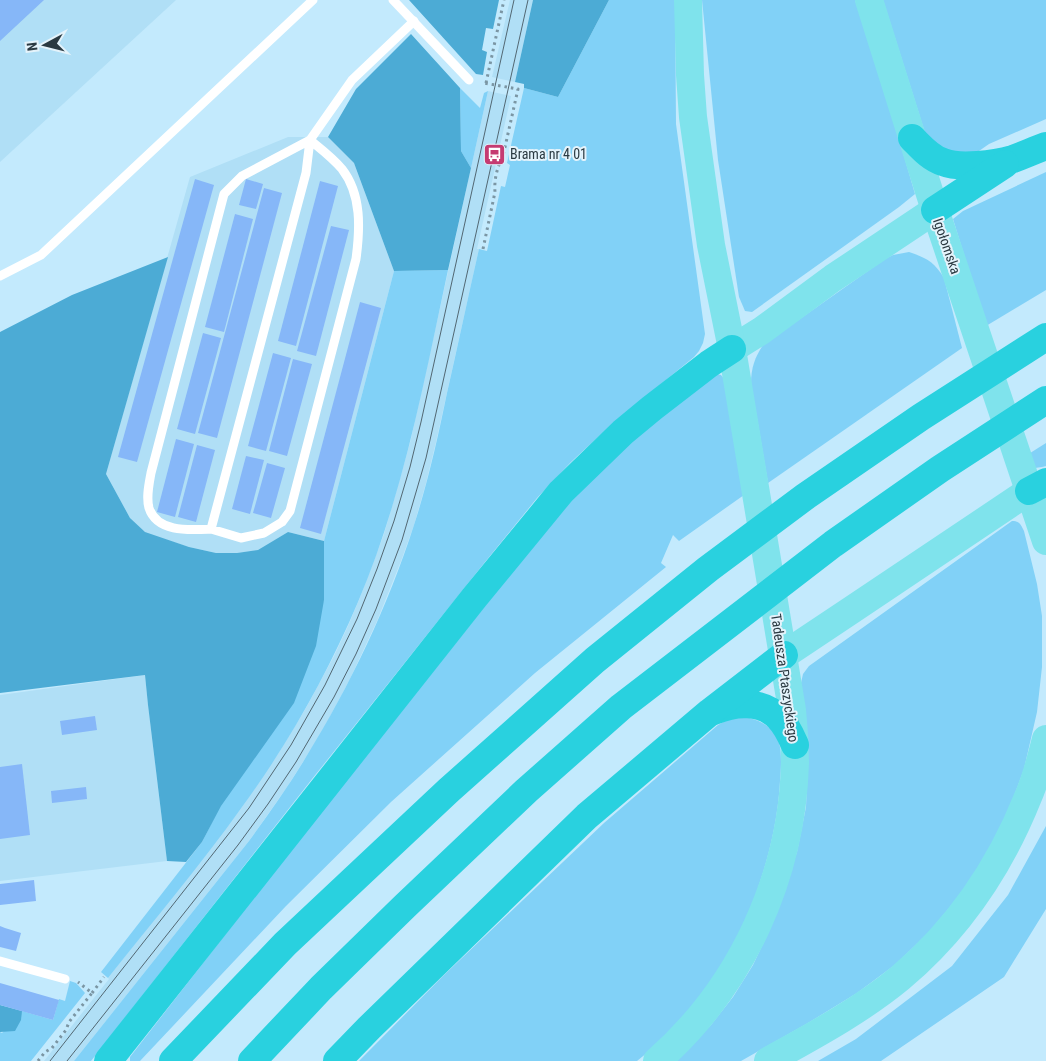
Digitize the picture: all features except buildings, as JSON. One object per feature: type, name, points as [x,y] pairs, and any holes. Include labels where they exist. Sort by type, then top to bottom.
[{"type":"highway","points":[[912,138],[927,153],[943,163],[964,166],[1013,159]]},
{"type":"highway","points":[[935,210],[1013,159],[1046,146]]},
{"type":"highway","points":[[173,1061],[285,944],[449,790],[595,660],[708,569],[806,496],[920,417],[1045,338]]},
{"type":"highway","points":[[108,1061],[474,598],[561,492],[623,432],[709,364],[732,349]]},
{"type":"highway","points":[[252,1061],[405,906],[526,791],[621,707],[833,544],[940,469],[1046,400]]},
{"type":"highway","points":[[337,1061],[587,816],[710,712],[784,655]]},
{"type":"highway","points":[[710,712],[732,705],[760,706],[779,718],[795,745]]},
{"type":"main road","points":[[688,0],[693,117],[711,245],[732,349],[761,331],[833,278],[935,210]]},
{"type":"main road","name":"Igołomska","points":[[868,0],[935,210],[1038,486]]},
{"type":"main road","name":"Tadeusza Ptaszyckiego","points":[[657,1061],[686,1033],[720,991],[748,946],[778,871],[790,819],[794,782],[795,745],[792,710],[732,349]]},
{"type":"main road","points":[[784,655],[1038,486],[1046,541]]},
{"type":"main road","points":[[768,1061],[822,1031],[878,994],[922,958],[946,933],[981,888],[998,860],[1029,796],[1046,739]]},
{"type":"lane","points":[[0,276],[41,255],[313,0]]},
{"type":"lane","points":[[393,0],[469,80]]},
{"type":"lane","points":[[310,140],[335,162],[349,182],[356,197],[358,240],[356,259],[290,511],[282,522],[264,533],[240,538],[211,529],[175,529],[162,525],[150,508],[148,494],[150,473],[224,194],[242,176],[310,140],[352,80],[414,21]]},
{"type":"lane","points":[[211,529],[306,173],[310,140]]},
{"type":"lane","points":[[0,961],[65,979]]},
{"type":"path","points":[[483,249],[495,192],[494,184],[499,163],[503,156],[518,89],[486,83],[504,0]]},
{"type":"path","points":[[38,1061],[45,1052],[52,1048],[66,1030],[68,1022],[104,977]]},
{"type":"path","points":[[88,990],[92,993]]},
{"type":"shaded area","points":[[0,0],[176,0],[0,162]]},
{"type":"shaded area","points":[[409,0],[499,0],[493,29],[486,28],[482,50],[487,52],[483,75],[476,74]]},
{"type":"shaded area","points":[[510,0],[533,0],[515,82],[492,77]]},
{"type":"shaded area","points":[[533,0],[609,0],[558,97],[524,88],[524,84],[515,82]]},
{"type":"shaded area","points":[[609,0],[675,0],[676,124],[705,334],[699,351],[612,424],[571,462],[537,498],[312,779],[91,1061],[74,1061],[249,841],[299,768],[353,673],[380,615],[404,555],[419,509],[436,443],[479,249],[487,251],[501,186],[505,187],[510,165],[507,163],[524,88],[558,97]]},
{"type":"shaded area","points":[[702,0],[855,0],[882,80],[915,194],[752,312],[745,311],[739,297],[718,160]]},
{"type":"shaded area","points":[[883,0],[1046,0],[1046,119],[989,144],[966,160],[943,153],[926,136]]},
{"type":"shaded area","points":[[411,34],[460,88],[461,151],[471,168],[448,270],[394,271],[354,163],[328,137],[356,89]]},
{"type":"shaded area","points":[[460,88],[480,108],[484,93],[488,91],[471,168],[461,151]]},
{"type":"shaded area","points":[[488,91],[511,96],[477,249],[479,249],[426,483],[414,525],[377,621],[349,681],[320,735],[287,787],[249,841],[74,1061],[44,1061],[242,807],[306,708],[348,626],[384,534],[411,439]]},
{"type":"shaded area","points":[[288,137],[328,137],[354,163],[394,271],[324,541],[288,532],[259,550],[216,553],[189,547],[145,533],[130,518],[106,474],[190,177]]},
{"type":"shaded area","points":[[1046,172],[1046,290],[986,326],[953,219],[963,211]]},
{"type":"shaded area","points":[[909,252],[930,261],[944,278],[962,348],[768,483],[751,383],[753,368],[760,349],[885,259],[893,255]]},
{"type":"shaded area","points":[[168,257],[106,474],[130,518],[145,532],[189,547],[216,553],[258,550],[288,532],[324,541],[324,600],[316,646],[294,703],[221,806],[202,842],[186,862],[167,861],[145,675],[0,693],[0,332],[72,295]]},
{"type":"shaded area","points":[[448,270],[400,480],[374,562],[346,629],[306,708],[259,783],[210,851],[108,978],[101,972],[202,842],[324,600],[324,541],[394,271]]},
{"type":"shaded area","points":[[717,374],[721,375],[725,380],[744,495],[679,541],[673,535],[661,563],[666,567],[535,673],[391,802],[286,906],[140,1061],[130,1061],[130,1057],[270,877],[527,553],[578,493],[623,449],[663,415]]},
{"type":"shaded area","points":[[1046,443],[1046,466],[1035,468],[1027,455]]},
{"type":"shaded area","points":[[1012,521],[1019,523],[1024,531],[1037,584],[1042,616],[1042,667],[1037,712],[1024,769],[1007,815],[985,857],[959,896],[930,931],[896,964],[857,993],[741,1061],[676,1061],[711,1025],[733,997],[753,965],[770,929],[797,852],[806,807],[808,759],[801,683],[803,674],[809,666]]},
{"type":"shaded area","points":[[145,675],[167,861],[0,881],[0,695]]},
{"type":"shaded area","points":[[740,716],[753,719],[769,727],[777,737],[780,747],[779,795],[773,835],[750,914],[739,936],[708,986],[663,1039],[637,1061],[359,1061],[443,976],[604,823],[718,725]]},
{"type":"shaded area","points":[[1046,826],[1046,909],[1004,977],[881,1061],[818,1061],[856,1039],[952,966],[1008,895]]},
{"type":"shaded area","points":[[70,981],[76,983],[85,993],[31,1061],[0,1061],[0,1032],[2,1033],[22,1011],[53,1020],[59,999],[65,1001]]},
{"type":"shaded area","points":[[0,1005],[22,1011],[21,1020],[15,1031],[0,1032]]},
{"type":"tram line","points":[[50,1061],[249,808],[291,745],[325,685],[357,619],[394,521],[410,467],[514,0]]},
{"type":"tram line","points":[[67,1061],[238,845],[268,804],[296,762],[334,697],[376,609],[402,540],[426,458],[528,0]]},
{"type":"place","name":"Brama nr 4 01","points":[[494,154]]}]
